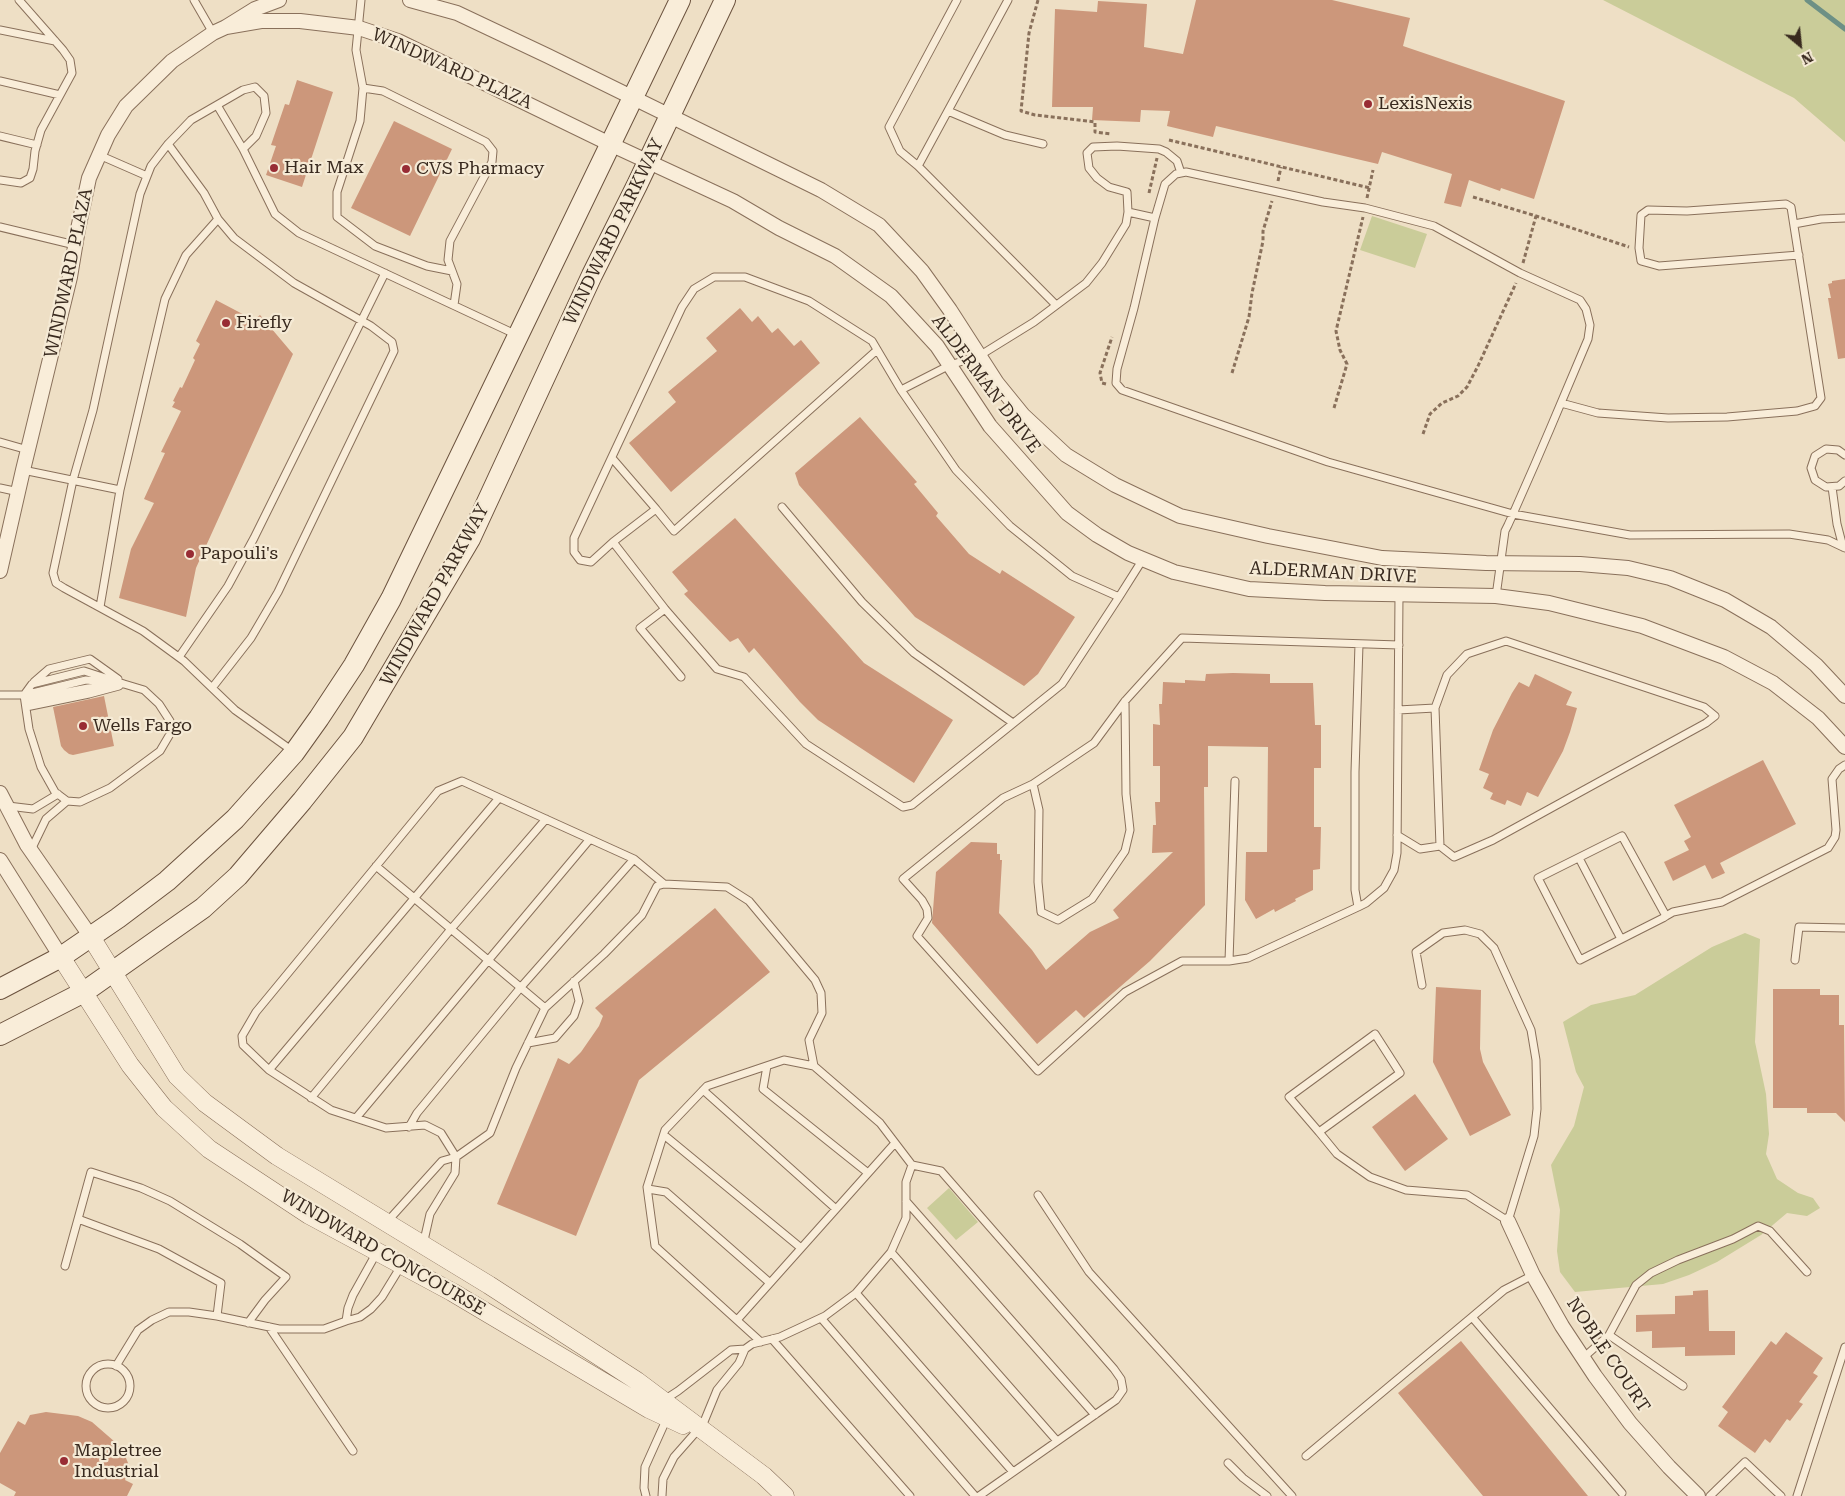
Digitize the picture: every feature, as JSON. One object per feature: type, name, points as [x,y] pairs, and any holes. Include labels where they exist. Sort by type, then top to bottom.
[{"type":"main road","name":"WINDWARD PARKWAY","points":[[0,989],[61,957],[167,881],[235,819],[294,753],[354,665],[391,599],[680,0]]},
{"type":"main road","name":"WINDWARD PARKWAY","points":[[0,1035],[84,992],[203,908],[238,876],[302,801],[353,737],[470,540],[592,275],[725,0]]},
{"type":"street","name":"WINDWARD PLAZA","points":[[0,571],[70,277],[89,178],[108,135],[126,106],[172,61],[255,9],[279,0]]},
{"type":"street","points":[[410,0],[457,13],[670,116]]},
{"type":"street","name":"WINDWARD PLAZA","points":[[226,27],[261,21],[300,20],[359,28],[398,41],[610,144]]},
{"type":"street","name":"ALDERMAN DRIVE","points":[[670,116],[821,190],[879,226],[922,271],[950,310],[997,383],[1023,415],[1066,455],[1116,485],[1180,516],[1268,536],[1382,558],[1500,564],[1580,564],[1628,568],[1670,578],[1725,600],[1771,627],[1816,665],[1845,696]]},
{"type":"street","name":"ALDERMAN DRIVE","points":[[610,144],[734,201],[779,228],[835,256],[890,296],[936,346],[990,426],[1067,513],[1097,535],[1128,553],[1174,572],[1249,589],[1400,595],[1496,596],[1549,603],[1642,626],[1724,657],[1773,683],[1818,718],[1845,747]]},
{"type":"street","points":[[3,799],[31,850],[114,972]]},
{"type":"street","points":[[0,860],[61,957]]},
{"type":"street","name":"WINDWARD CONCOURSE","points":[[61,957],[130,1065],[164,1108],[209,1149],[309,1215],[452,1292],[649,1409],[665,1409]]},
{"type":"street","name":"WINDWARD CONCOURSE","points":[[114,972],[177,1076],[205,1102],[276,1156],[497,1291],[637,1381],[665,1409],[720,1443],[764,1476],[785,1496]]},
{"type":"street","name":"NOBLE COURT","points":[[1508,1221],[1533,1275],[1583,1358],[1630,1423],[1698,1496]]},
{"type":"lane","points":[[0,180],[20,182],[30,178],[41,130],[72,73],[70,60],[19,0]]},
{"type":"lane","points":[[194,0],[213,34]]},
{"type":"lane","points":[[361,0],[356,50],[363,88],[360,122],[337,192],[338,217],[375,246],[427,266],[452,272]]},
{"type":"lane","points":[[957,0],[890,127],[900,151],[918,166],[1056,305]]},
{"type":"lane","points":[[918,166],[1008,0]]},
{"type":"lane","points":[[0,30],[55,41]]},
{"type":"lane","points":[[0,81],[60,95]]},
{"type":"lane","points":[[243,149],[256,136],[266,113],[264,96],[256,87],[243,90],[191,120],[168,144],[151,166],[140,194],[93,410],[73,480],[53,573],[56,583],[143,631],[179,657],[236,710],[294,753]]},
{"type":"lane","points":[[363,88],[383,91],[486,142],[493,151],[492,162],[450,241],[448,260],[457,284],[454,305]]},
{"type":"lane","points":[[217,105],[243,149],[275,214],[299,233],[519,336]]},
{"type":"lane","points":[[948,111],[1005,135],[1043,144]]},
{"type":"lane","points":[[0,136],[37,145]]},
{"type":"lane","points":[[168,144],[204,193],[218,219],[234,238],[294,283],[362,321],[392,342],[394,351],[278,592],[251,638],[212,688]]},
{"type":"lane","points":[[901,390],[950,365],[979,356],[1034,322],[1086,283],[1102,263],[1126,224],[1128,212],[1127,192],[1109,186],[1097,178],[1089,168],[1087,153],[1090,149],[1094,147],[1117,146],[1159,149],[1166,152],[1176,161],[1181,173]]},
{"type":"lane","points":[[99,155],[147,176]]},
{"type":"lane","points":[[1496,596],[1505,531],[1513,514],[1561,403],[1588,339],[1590,325],[1586,309],[1580,300],[1520,273],[1434,226],[1365,208],[1323,202],[1186,172],[1176,174],[1165,184],[1117,369],[1116,383],[1122,390],[1328,462],[1513,514],[1630,535],[1789,534],[1828,540],[1844,548]]},
{"type":"lane","points":[[1561,403],[1598,413],[1668,418],[1736,416],[1797,410],[1815,406],[1822,398],[1799,255],[1794,224],[1791,207],[1786,204],[1686,210],[1648,210],[1641,215],[1639,248],[1641,261],[1659,266],[1799,255]]},
{"type":"lane","points":[[1128,212],[1155,218]]},
{"type":"lane","points":[[1794,224],[1821,219],[1845,218]]},
{"type":"lane","points":[[100,607],[120,490],[165,299],[186,255],[218,219]]},
{"type":"lane","points":[[0,227],[75,245]]},
{"type":"lane","points":[[179,657],[228,586],[254,538],[385,273]]},
{"type":"lane","points":[[656,509],[613,542],[591,562],[580,560],[574,552],[574,538],[682,307],[694,289],[714,277],[745,277],[809,301],[872,341],[901,390],[956,470],[1010,526],[1072,576],[1119,597]]},
{"type":"lane","points":[[612,458],[674,531],[878,350]]},
{"type":"lane","points":[[0,442],[28,450]]},
{"type":"lane","points":[[1845,455],[1838,450],[1826,449],[1815,456],[1811,468],[1815,480],[1826,487],[1839,486],[1845,481]]},
{"type":"lane","points":[[23,470],[120,490]]},
{"type":"lane","points":[[1832,487],[1837,524],[1844,548]]},
{"type":"lane","points":[[0,488],[19,492]]},
{"type":"lane","points":[[782,507],[862,602],[914,653],[1013,723]]},
{"type":"lane","points":[[613,542],[665,609],[717,669],[744,677],[806,744],[903,807],[912,805],[1062,684],[1143,559]]},
{"type":"lane","points":[[1399,645],[1182,638],[1125,701],[1094,743],[1032,784],[1004,798],[903,879],[922,900],[927,909],[928,918],[917,936],[1038,1071],[1125,992],[1182,961],[1228,961],[1248,958],[1366,903],[1384,888],[1394,870],[1397,835],[1400,595]]},
{"type":"lane","points":[[665,609],[640,628],[681,677]]},
{"type":"lane","points":[[1397,835],[1420,849],[1440,846],[1454,857],[1493,840],[1706,723],[1715,716],[1704,707],[1506,641],[1467,654],[1447,675],[1435,708],[1440,846]]},
{"type":"lane","points":[[1358,907],[1355,890],[1355,792],[1359,644]]},
{"type":"lane","points":[[32,684],[84,672],[124,684],[144,690],[159,704],[170,720],[170,734],[160,751],[110,788],[80,802],[67,801],[55,792],[41,767],[29,729],[25,701],[32,684],[49,669],[90,659],[124,684]]},
{"type":"lane","points":[[25,701],[86,680],[124,684]]},
{"type":"lane","points":[[0,694],[25,701],[89,694],[124,684]]},
{"type":"lane","points":[[1032,784],[1039,810],[1038,882],[1041,912],[1058,920],[1092,899],[1126,852],[1130,830],[1126,794],[1125,701]]},
{"type":"lane","points":[[1398,710],[1435,708]]},
{"type":"lane","points":[[1666,916],[1622,836],[1538,878],[1580,960],[1666,916],[1673,912],[1722,902],[1828,848],[1835,837],[1836,830],[1832,779],[1839,769],[1845,765]]},
{"type":"lane","points":[[422,1245],[430,1214],[455,1173],[456,1157],[441,1133],[425,1126],[386,1128],[332,1110],[268,1070],[243,1045],[242,1036],[256,1012],[438,791],[462,781],[634,859],[664,884]]},
{"type":"lane","points":[[1228,961],[1235,781]]},
{"type":"lane","points":[[3,799],[25,809],[43,804],[58,794]]},
{"type":"lane","points":[[268,1070],[499,798]]},
{"type":"lane","points":[[31,850],[46,819],[67,801]]},
{"type":"lane","points":[[311,1098],[451,929],[546,819]]},
{"type":"lane","points":[[356,1118],[590,839]]},
{"type":"lane","points":[[1579,858],[1621,939]]},
{"type":"lane","points":[[409,1126],[417,1113],[521,987],[634,859]]},
{"type":"lane","points":[[376,866],[545,1008]]},
{"type":"lane","points":[[386,1223],[442,1161],[456,1157],[490,1133],[516,1068],[545,1008],[604,954],[642,915],[657,886],[664,884],[727,887],[749,901],[815,980],[821,993],[822,1013],[809,1040],[814,1066]]},
{"type":"lane","points":[[1795,960],[1798,927],[1845,928]]},
{"type":"lane","points":[[1319,1132],[1400,1073],[1375,1034],[1289,1096],[1337,1154],[1370,1177],[1406,1190],[1467,1195],[1508,1221],[1534,1136],[1537,1109],[1536,1060],[1531,1030],[1494,948],[1480,934],[1465,930],[1443,934],[1416,952],[1422,985]]},
{"type":"lane","points":[[528,1042],[555,1038],[574,1016],[579,1001],[574,982]]},
{"type":"lane","points":[[761,1342],[654,1246],[648,1189],[666,1130],[706,1086],[784,1060],[814,1066],[880,1122],[912,1165],[941,1171],[1114,1368],[1121,1379],[1123,1390],[1116,1400],[979,1496]]},
{"type":"lane","points":[[767,1066],[762,1089],[868,1174]]},
{"type":"lane","points":[[703,1090],[836,1209]]},
{"type":"lane","points":[[664,1135],[801,1248]]},
{"type":"lane","points":[[737,1320],[895,1143]]},
{"type":"lane","points":[[662,1496],[662,1479],[674,1457],[699,1431],[717,1390],[738,1363],[745,1349],[752,1344],[772,1339],[821,1318],[856,1293],[891,1252],[906,1218],[906,1182],[912,1165]]},
{"type":"lane","points":[[65,1266],[90,1172],[141,1188],[170,1201],[240,1244],[286,1277],[265,1300],[248,1323]]},
{"type":"lane","points":[[648,1189],[666,1192],[770,1283]]},
{"type":"lane","points":[[1038,1195],[1089,1272],[1292,1496]]},
{"type":"lane","points":[[906,1201],[1095,1415]]},
{"type":"lane","points":[[78,1219],[159,1249],[221,1283],[217,1316]]},
{"type":"lane","points":[[1583,1358],[1609,1335],[1636,1286],[1651,1274],[1678,1260],[1733,1239],[1758,1226],[1770,1231],[1807,1272]]},
{"type":"lane","points":[[346,1321],[353,1295],[377,1252]]},
{"type":"lane","points":[[891,1252],[1057,1441]]},
{"type":"lane","points":[[116,1366],[138,1330],[152,1320],[169,1312],[189,1312],[217,1316],[269,1328],[307,1330],[324,1329],[360,1317],[382,1297],[402,1265]]},
{"type":"lane","points":[[1306,1456],[1504,1290],[1533,1275]]},
{"type":"lane","points":[[856,1293],[1013,1472]]},
{"type":"lane","points":[[1472,1317],[1622,1493]]},
{"type":"lane","points":[[821,1318],[975,1496]]},
{"type":"lane","points":[[269,1328],[353,1451]]},
{"type":"lane","points":[[1609,1335],[1683,1386]]},
{"type":"lane","points":[[772,1339],[910,1496]]},
{"type":"lane","points":[[1797,1496],[1845,1347]]},
{"type":"lane","points":[[646,1496],[644,1488],[645,1467],[665,1409],[678,1391],[731,1350],[745,1349]]},
{"type":"lane","points":[[101,1364],[116,1366],[121,1368],[128,1378],[130,1386],[128,1394],[120,1404],[105,1408],[91,1401],[85,1387],[86,1379],[90,1372],[101,1364]]},
{"type":"lane","points":[[1710,1496],[1745,1462],[1781,1496]]},
{"type":"lane","points":[[1228,1463],[1243,1478],[1267,1496]]},
{"type":"path","points":[[1038,0],[1029,33],[1021,111],[1035,116],[1096,122],[1095,132],[1113,134]]},
{"type":"path","points":[[1160,138],[1370,188]]},
{"type":"path","points":[[1232,373],[1249,317],[1263,241],[1263,231],[1281,167]]},
{"type":"path","points":[[1334,408],[1347,364],[1340,350],[1336,331],[1373,170]]},
{"type":"path","points":[[1473,197],[1629,247],[1639,248]]},
{"type":"path","points":[[1424,434],[1430,414],[1442,403],[1458,396],[1466,387],[1478,366],[1520,273],[1536,216]]},
{"type":"green space","points":[[1603,0],[1845,0],[1845,142],[1794,98]]},
{"type":"green space","points":[[1372,216],[1427,234],[1415,268],[1360,250]]},
{"type":"green space","points":[[1745,933],[1760,939],[1755,1042],[1766,1094],[1769,1134],[1766,1154],[1777,1179],[1798,1193],[1813,1198],[1820,1208],[1807,1216],[1787,1213],[1761,1235],[1717,1262],[1663,1284],[1575,1292],[1560,1272],[1557,1251],[1560,1210],[1551,1165],[1574,1126],[1584,1087],[1576,1072],[1563,1022],[1591,1005],[1635,995],[1712,947]]},
{"type":"green space","points":[[949,1188],[978,1222],[956,1240],[927,1208]]},
{"type":"building","name":"LexisNexis","points":[[1196,0],[1332,0],[1410,18],[1403,46],[1565,101],[1534,199],[1501,188],[1500,191],[1469,180],[1461,207],[1444,203],[1452,174],[1382,152],[1378,164],[1216,126],[1213,137],[1167,126],[1170,111],[1141,110],[1140,122],[1092,120],[1093,107],[1052,107],[1055,9],[1097,12],[1098,1],[1147,4],[1144,47],[1183,54]]},
{"type":"building","points":[[297,80],[333,92],[302,187],[266,175],[276,146],[271,145],[285,104],[289,105]]},
{"type":"building","name":"CVS Pharmacy","points":[[394,121],[452,149],[410,236],[351,208]]},
{"type":"building","points":[[1845,279],[1845,358],[1838,359],[1828,298],[1831,298],[1828,284],[1832,283],[1832,281]]},
{"type":"building","points":[[216,300],[254,320],[260,315],[293,354],[196,568],[186,617],[119,598],[131,549],[154,503],[144,499],[165,453],[161,452],[181,411],[172,407],[175,402],[173,401],[180,387],[182,388],[195,360],[193,358],[200,344],[196,341]]},
{"type":"building","points":[[740,308],[752,322],[758,316],[772,333],[778,328],[794,346],[801,340],[820,363],[671,492],[629,443],[676,402],[668,392],[717,351],[706,338]]},
{"type":"building","points":[[860,417],[917,482],[914,484],[938,513],[936,516],[969,554],[1000,574],[1002,570],[1075,617],[1038,674],[1024,686],[915,617],[799,485],[795,473]]},
{"type":"building","points":[[735,518],[864,663],[953,720],[914,783],[818,720],[754,648],[749,653],[738,638],[730,642],[684,594],[688,591],[672,572]]},
{"type":"building","points":[[1206,674],[1270,674],[1270,683],[1313,683],[1315,725],[1321,725],[1321,768],[1314,768],[1314,827],[1321,827],[1320,869],[1313,870],[1313,890],[1275,912],[1274,909],[1256,919],[1245,900],[1246,852],[1267,852],[1268,747],[1208,746],[1208,787],[1204,787],[1205,905],[1150,961],[1084,1018],[1076,1010],[1037,1044],[932,923],[936,872],[971,842],[997,843],[997,854],[1000,854],[1000,860],[1002,860],[999,913],[1032,950],[1046,970],[1090,932],[1119,918],[1113,910],[1173,852],[1152,853],[1153,825],[1156,825],[1155,802],[1160,802],[1160,766],[1153,766],[1153,724],[1160,725],[1159,704],[1162,704],[1163,682],[1185,683],[1185,680],[1205,681]]},
{"type":"building","points":[[1535,674],[1572,692],[1566,705],[1577,708],[1563,751],[1538,797],[1527,792],[1521,806],[1507,800],[1505,805],[1490,799],[1493,793],[1483,788],[1489,774],[1479,770],[1493,730],[1512,693],[1519,682],[1529,687]]},
{"type":"building","name":"Wells Fargo","points":[[104,696],[114,746],[73,755],[69,754],[61,746],[53,707]]},
{"type":"building","points":[[1763,760],[1796,824],[1720,863],[1725,873],[1712,879],[1705,865],[1673,881],[1664,862],[1689,850],[1684,841],[1691,837],[1674,805]]},
{"type":"building","points":[[715,908],[770,972],[639,1080],[576,1236],[497,1204],[558,1058],[569,1064],[581,1052],[599,1026],[603,1016],[595,1008]]},
{"type":"building","points":[[1436,987],[1481,990],[1480,1049],[1483,1062],[1511,1115],[1470,1136],[1433,1062]]},
{"type":"building","points":[[1773,989],[1820,989],[1820,995],[1839,995],[1839,1025],[1844,1025],[1845,1122],[1836,1113],[1807,1113],[1807,1108],[1773,1108]]},
{"type":"building","points":[[1415,1094],[1448,1139],[1405,1171],[1372,1127]]},
{"type":"building","points":[[1708,1290],[1709,1331],[1735,1331],[1735,1355],[1685,1356],[1685,1347],[1652,1348],[1652,1331],[1636,1332],[1636,1315],[1675,1314],[1675,1296],[1693,1295],[1693,1291]]},
{"type":"building","points":[[1786,1332],[1823,1358],[1813,1373],[1818,1376],[1799,1402],[1803,1404],[1790,1421],[1787,1419],[1770,1443],[1765,1439],[1755,1453],[1718,1426],[1728,1412],[1722,1407],[1771,1341],[1776,1345]]},
{"type":"building","points":[[1461,1341],[1588,1496],[1483,1496],[1398,1393]]},
{"type":"building","name":"Mapletree Industrial","points":[[46,1412],[78,1416],[92,1422],[115,1442],[124,1453],[130,1468],[125,1480],[133,1484],[127,1496],[14,1496],[16,1492],[0,1483],[0,1453],[18,1421],[25,1425],[30,1415]]},
{"type":"waterway","points":[[1807,0],[1845,29]]},
{"type":"place","name":"LexisNexis","points":[[1368,104]]},
{"type":"place","name":"Hair Max","points":[[274,168]]},
{"type":"place","name":"CVS Pharmacy","points":[[406,169]]},
{"type":"place","name":"Firefly","points":[[226,323]]},
{"type":"place","name":"Papouli's","points":[[190,554]]},
{"type":"place","name":"Wells Fargo","points":[[83,726]]},
{"type":"place","name":"Mapletree Industrial","points":[[64,1461]]}]
